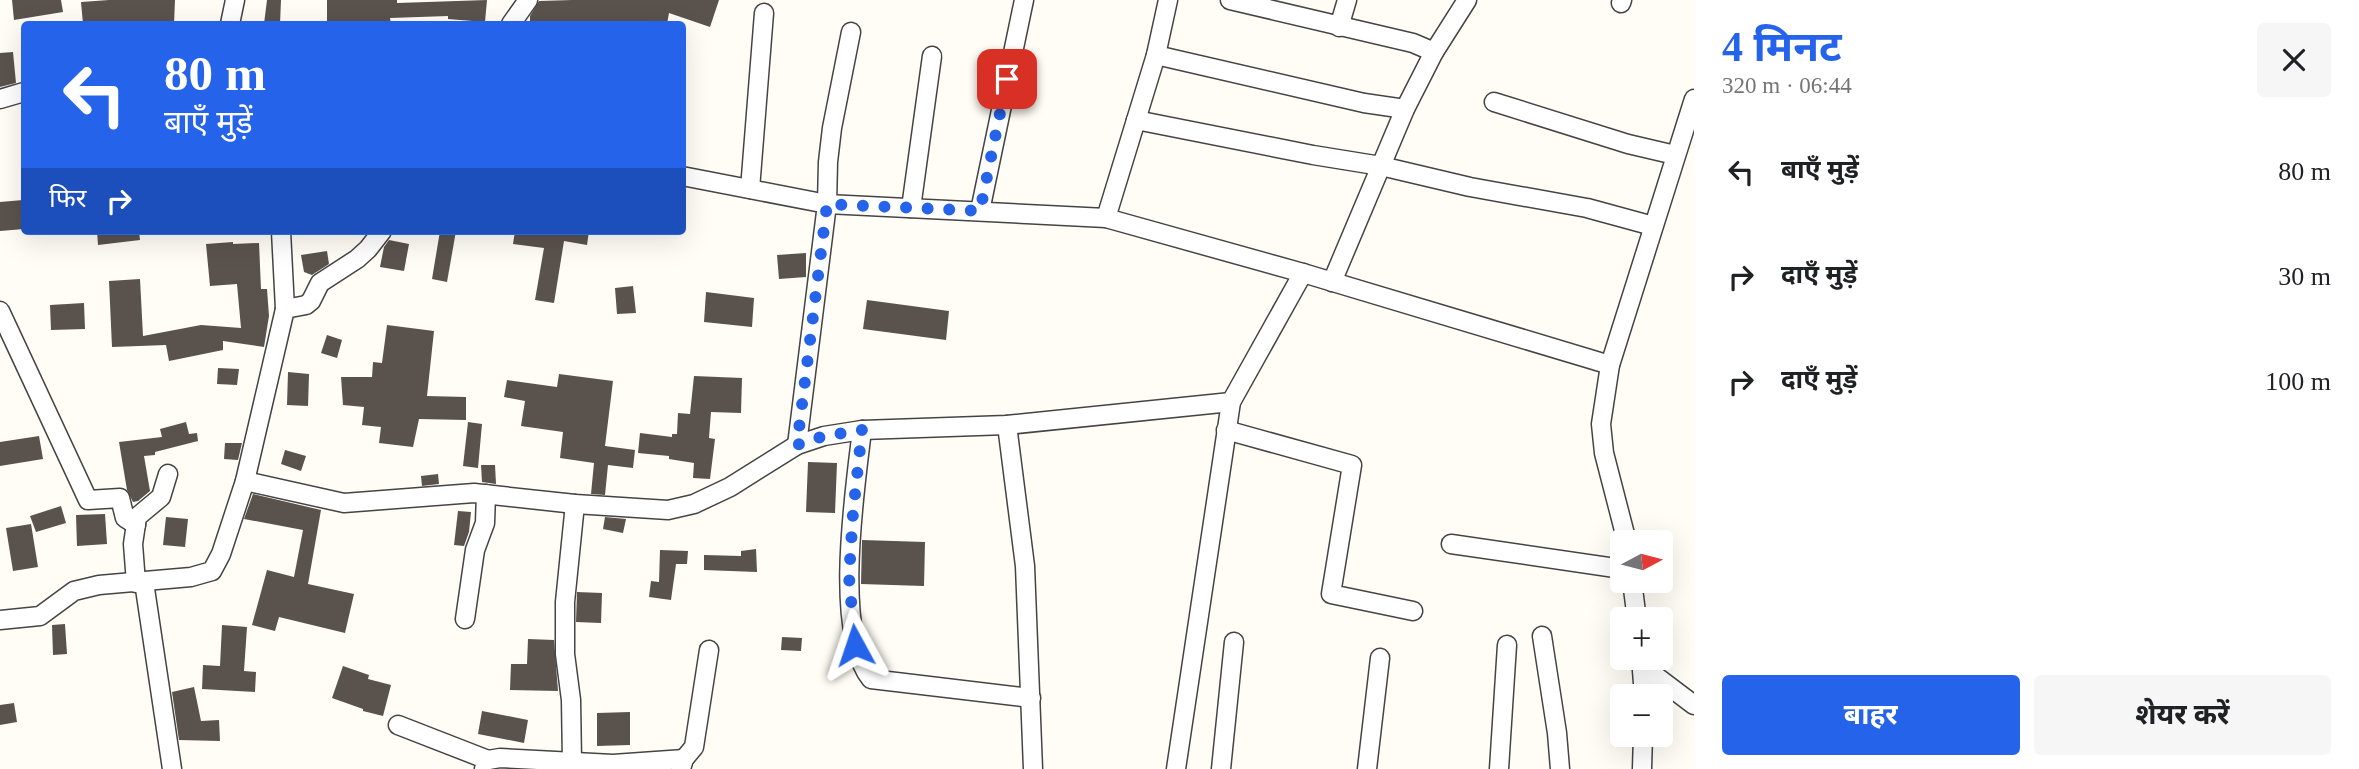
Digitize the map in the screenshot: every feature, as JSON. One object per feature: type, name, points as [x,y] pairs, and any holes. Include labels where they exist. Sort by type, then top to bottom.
[{"type":"street","points":[[231,21],[235,0]]},
{"type":"street","points":[[513,21],[528,0]]},
{"type":"street","points":[[980,211],[1024,0]]},
{"type":"street","points":[[1106,218],[1156,55],[1168,0]]},
{"type":"street","points":[[1230,0],[1413,43],[1434,52]]},
{"type":"street","points":[[1339,27],[1347,0]]},
{"type":"street","points":[[1332,282],[1405,109],[1434,52],[1467,0]]},
{"type":"street","points":[[750,189],[764,13]]},
{"type":"street","points":[[797,445],[827,204],[832,128],[851,32]]},
{"type":"street","points":[[1156,55],[1364,103],[1405,109]]},
{"type":"street","points":[[911,208],[932,56]]},
{"type":"street","points":[[0,99],[21,93]]},
{"type":"street","points":[[1624,530],[1604,453],[1601,424],[1610,365],[1694,99]]},
{"type":"street","points":[[1494,102],[1628,144],[1675,155]]},
{"type":"street","points":[[1136,120],[1587,208],[1653,226]]},
{"type":"street","points":[[686,175],[827,204],[1106,218],[1303,273],[1610,365]]},
{"type":"street","points":[[0,620],[40,616],[74,591],[99,585],[191,577],[212,571],[221,554],[245,481],[285,309],[281,235]]},
{"type":"street","points":[[285,309],[306,305],[320,283],[357,259],[379,235]]},
{"type":"street","points":[[1176,769],[1231,402],[1303,273]]},
{"type":"street","points":[[0,311],[88,500],[120,498],[125,518],[136,525]]},
{"type":"street","points":[[245,481],[344,503],[474,493],[575,504],[668,510],[694,505],[730,487],[797,445],[824,436],[862,430],[1007,425],[1231,402]]},
{"type":"street","points":[[1007,425],[1025,566],[1033,769]]},
{"type":"street","points":[[862,430],[849,577],[855,645],[863,669],[871,679],[1031,698]]},
{"type":"street","points":[[1226,430],[1352,465],[1331,594],[1413,611]]},
{"type":"street","points":[[168,474],[161,498],[136,517],[133,544],[172,769]]},
{"type":"street","points":[[465,619],[475,550],[485,523],[486,494]]},
{"type":"street","points":[[572,762],[565,613],[575,504]]},
{"type":"street","points":[[1451,544],[1610,567]]},
{"type":"street","points":[[1542,636],[1560,769]]},
{"type":"street","points":[[1221,769],[1234,642]]},
{"type":"street","points":[[1499,769],[1507,645]]},
{"type":"street","points":[[398,725],[486,764],[500,758],[572,762],[593,766],[682,764],[694,747],[709,650]]},
{"type":"street","points":[[1367,769],[1380,658]]},
{"type":"street","points":[[1652,670],[1694,705]]},
{"type":"street","points":[[1642,769],[1643,747]]},
{"type":"building","points":[[12,0],[61,0],[63,12],[14,20]]},
{"type":"building","points":[[175,0],[174,21],[83,21],[81,2]]},
{"type":"building","points":[[267,0],[281,0],[280,21],[264,21]]},
{"type":"building","points":[[327,0],[397,0],[397,3],[487,0],[485,21],[448,19],[448,16],[390,18],[390,21],[327,21]]},
{"type":"building","points":[[719,0],[710,27],[669,13],[668,21],[530,21],[539,1]]},
{"type":"building","points":[[13,52],[16,83],[0,87],[0,53]]},
{"type":"building","points":[[21,200],[21,229],[0,231],[0,202]]},
{"type":"building","points":[[97,235],[139,235],[140,240],[98,245]]},
{"type":"building","points":[[439,235],[455,235],[447,282],[432,279]]},
{"type":"building","points":[[514,235],[588,235],[587,245],[564,241],[554,303],[535,300],[544,248],[513,244]]},
{"type":"building","points":[[389,240],[409,244],[404,271],[380,267],[384,247]]},
{"type":"building","points":[[259,243],[261,289],[267,289],[269,316],[264,347],[223,341],[223,350],[169,361],[166,345],[112,347],[109,281],[140,279],[143,336],[201,325],[241,328],[237,284],[210,286],[206,244]]},
{"type":"building","points":[[327,251],[329,264],[312,275],[304,272],[301,255]]},
{"type":"building","points":[[806,253],[806,277],[779,279],[777,255]]},
{"type":"building","points":[[633,286],[636,313],[617,314],[615,288]]},
{"type":"building","points":[[706,292],[754,298],[752,327],[704,322]]},
{"type":"building","points":[[867,300],[949,311],[946,340],[863,329]]},
{"type":"building","points":[[84,303],[85,329],[51,330],[50,305]]},
{"type":"building","points":[[387,325],[434,331],[427,396],[466,397],[466,420],[419,419],[413,447],[379,443],[381,427],[362,425],[364,407],[343,405],[341,377],[372,377],[373,362],[382,363]]},
{"type":"building","points":[[327,335],[342,340],[337,358],[321,353]]},
{"type":"building","points":[[218,368],[239,369],[237,385],[217,384]]},
{"type":"building","points":[[288,372],[309,374],[308,406],[287,405]]},
{"type":"building","points":[[559,374],[613,381],[605,446],[635,450],[633,468],[608,465],[605,495],[591,494],[594,463],[560,458],[563,432],[521,426],[525,401],[504,397],[507,380],[557,387]]},
{"type":"building","points":[[694,376],[742,378],[741,413],[711,412],[709,438],[715,439],[710,479],[693,478],[694,463],[669,459],[669,456],[638,453],[640,433],[672,437],[672,434],[677,434],[678,413],[690,414]]},
{"type":"building","points":[[186,422],[189,434],[197,433],[198,441],[144,456],[150,491],[133,502],[127,490],[119,442],[162,437],[160,429]]},
{"type":"building","points":[[468,422],[482,424],[478,468],[463,466]]},
{"type":"building","points":[[39,436],[43,459],[0,466],[0,442]]},
{"type":"building","points":[[225,443],[242,443],[238,460],[224,459]]},
{"type":"building","points":[[285,450],[306,456],[301,471],[281,464]]},
{"type":"building","points":[[808,462],[837,463],[835,513],[806,512]]},
{"type":"building","points":[[481,465],[495,465],[496,484],[482,482]]},
{"type":"building","points":[[438,474],[439,484],[422,486],[421,476]]},
{"type":"building","points":[[253,494],[321,510],[308,584],[354,594],[345,633],[279,617],[275,631],[252,625],[267,570],[294,577],[303,530],[244,519]]},
{"type":"building","points":[[61,506],[66,523],[36,532],[30,516]]},
{"type":"building","points":[[458,511],[471,512],[464,546],[454,545]]},
{"type":"building","points":[[105,514],[107,544],[77,546],[76,515]]},
{"type":"building","points":[[166,517],[188,519],[185,547],[163,545]]},
{"type":"building","points":[[605,517],[626,519],[623,533],[603,529]]},
{"type":"building","points":[[31,524],[38,567],[13,571],[6,528]]},
{"type":"building","points":[[862,540],[925,542],[924,586],[861,584]]},
{"type":"building","points":[[756,549],[757,572],[704,570],[704,555],[741,556],[741,551]]},
{"type":"building","points":[[660,550],[688,551],[687,564],[676,564],[671,600],[649,597],[651,581],[659,582]]},
{"type":"building","points":[[577,592],[602,593],[601,623],[576,622]]},
{"type":"building","points":[[65,624],[67,654],[53,655],[52,625]]},
{"type":"building","points":[[222,625],[247,627],[244,671],[256,672],[255,692],[202,689],[203,665],[220,666]]},
{"type":"building","points":[[782,637],[802,638],[801,651],[781,650]]},
{"type":"building","points":[[528,639],[554,640],[558,691],[510,690],[511,664],[527,664]]},
{"type":"building","points":[[343,666],[369,675],[368,679],[391,685],[383,716],[332,698]]},
{"type":"building","points":[[194,687],[201,721],[219,720],[220,741],[179,740],[172,692]]},
{"type":"building","points":[[14,703],[17,722],[0,725],[0,705]]},
{"type":"building","points":[[482,711],[528,720],[524,743],[478,734]]},
{"type":"building","points":[[630,712],[630,745],[597,746],[597,713]]},
{"type":"route","points":[[855,645],[849,577],[862,430],[824,436],[797,445],[827,204],[980,211],[1007,79]]}]
